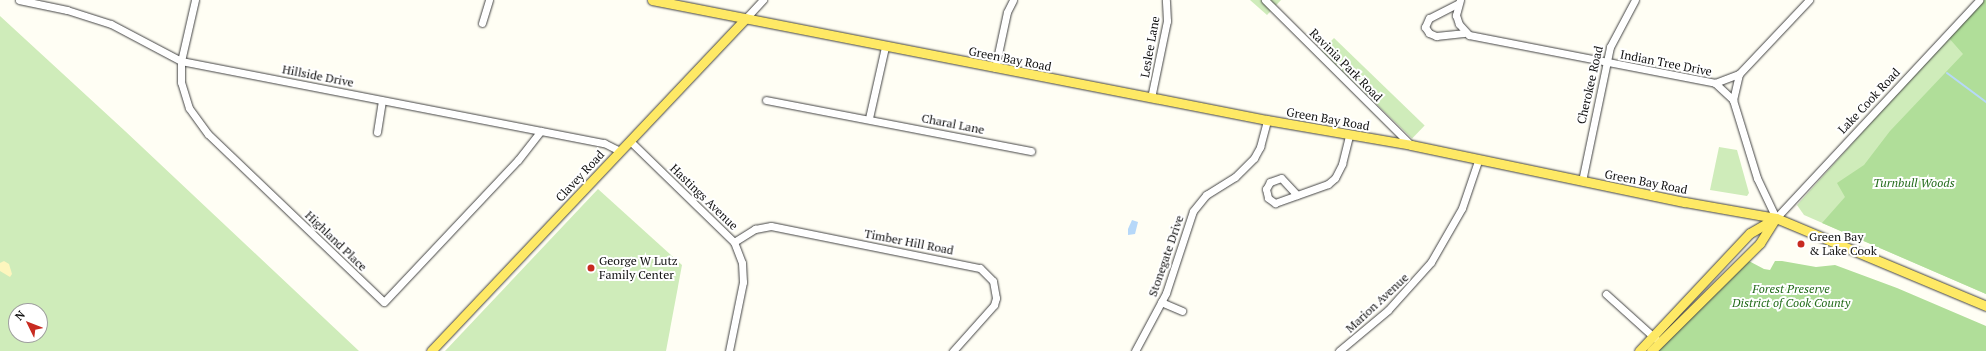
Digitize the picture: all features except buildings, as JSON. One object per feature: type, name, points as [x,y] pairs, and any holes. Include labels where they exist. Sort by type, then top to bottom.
[{"type":"main road","name":"Green Bay Road","points":[[652,0],[885,47],[1349,136],[1411,145],[1478,161],[1776,218],[1986,306]]},
{"type":"main road","name":"Clavey Road","points":[[431,351],[746,18]]},
{"type":"main road","name":"Lake Cook Road","points":[[1651,351],[1656,339],[1750,233],[1776,218]]},
{"type":"main road","name":"Lake Cook Road","points":[[1639,351],[1656,339],[1760,243],[1776,218]]},
{"type":"street","name":"Hillside Drive","points":[[19,0],[67,10],[111,24],[181,61],[542,132],[604,142],[620,151]]},
{"type":"street","name":"Highland Place","points":[[195,0],[181,61],[184,94],[189,108],[200,125],[384,302],[542,132]]},
{"type":"street","points":[[482,23],[489,0]]},
{"type":"street","points":[[746,18],[763,0]]},
{"type":"street","points":[[995,68],[1008,12],[1013,0]]},
{"type":"street","name":"Leslee Lane","points":[[1151,98],[1167,21],[1166,0]]},
{"type":"street","name":"Ravinia Park Road","points":[[1265,0],[1411,145]]},
{"type":"street","name":"Cherokee Road","points":[[1582,181],[1606,62],[1616,31],[1635,0]]},
{"type":"street","points":[[1714,83],[1739,74],[1809,0]]},
{"type":"street","name":"Lake Cook Road","points":[[1776,218],[1979,0]]},
{"type":"street","name":"Indian Tree Drive","points":[[1458,2],[1456,15],[1466,34]]},
{"type":"street","name":"Indian Tree Drive","points":[[1458,2],[1429,18],[1424,27],[1429,34],[1436,36],[1466,34],[1714,83],[1733,100]]},
{"type":"street","points":[[870,118],[885,47]]},
{"type":"street","points":[[1739,74],[1733,100],[1757,178],[1776,218]]},
{"type":"street","points":[[376,132],[382,100]]},
{"type":"street","name":"Charal Lane","points":[[766,100],[870,118],[1032,151]]},
{"type":"street","name":"Stonegate Drive","points":[[1135,351],[1161,302],[1177,264],[1193,211],[1206,194],[1235,176],[1254,158],[1260,147],[1267,120]]},
{"type":"street","points":[[1297,195],[1320,189],[1335,178],[1342,164],[1349,136]]},
{"type":"street","name":"Hastings Avenue","points":[[630,141],[734,242],[742,263],[744,282],[729,351]]},
{"type":"street","name":"Marion Avenue","points":[[1339,351],[1393,306],[1431,262],[1462,208],[1478,161]]},
{"type":"street","name":"Timber Hill Road","points":[[734,242],[755,229],[771,226],[980,268],[993,281],[996,298],[994,305],[953,351]]},
{"type":"street","points":[[1606,294],[1656,339]]},
{"type":"street","points":[[1161,302],[1182,311]]},
{"type":"green space","points":[[1250,0],[1281,0],[1267,15]]},
{"type":"green space","name":"Turnbull Woods","points":[[1982,0],[1986,0],[1986,294],[1822,223],[1845,197],[1837,183],[1864,165],[1890,131],[1963,54],[1948,37]]},
{"type":"green space","name":"Turnbull Woods","points":[[1986,0],[1986,294],[1804,215],[1797,205],[1946,39]]},
{"type":"green space","points":[[0,16],[125,131],[359,351],[0,351]]},
{"type":"green space","points":[[1334,38],[1425,126],[1412,138],[1321,51]]},
{"type":"green space","points":[[1719,147],[1737,150],[1749,193],[1747,196],[1710,190]]},
{"type":"green space","points":[[598,189],[682,265],[666,351],[445,351]]},
{"type":"green space","name":"Forest Preserve District of Cook County","points":[[1747,260],[1764,269],[1770,270],[1775,261],[1816,267],[1835,265],[1897,288],[1986,326],[1986,351],[1657,351]]},
{"type":"sand","points":[[4,261],[9,264],[12,274],[10,277],[0,271],[0,263]]},
{"type":"water","points":[[1132,220],[1138,222],[1135,234],[1128,235],[1128,229]]},
{"type":"waterway","points":[[1947,73],[1986,102]]},
{"type":"place","name":"Green Bay & Lake Cook","points":[[1801,244]]},
{"type":"place","name":"George W Lutz Family Center","points":[[591,268]]}]
